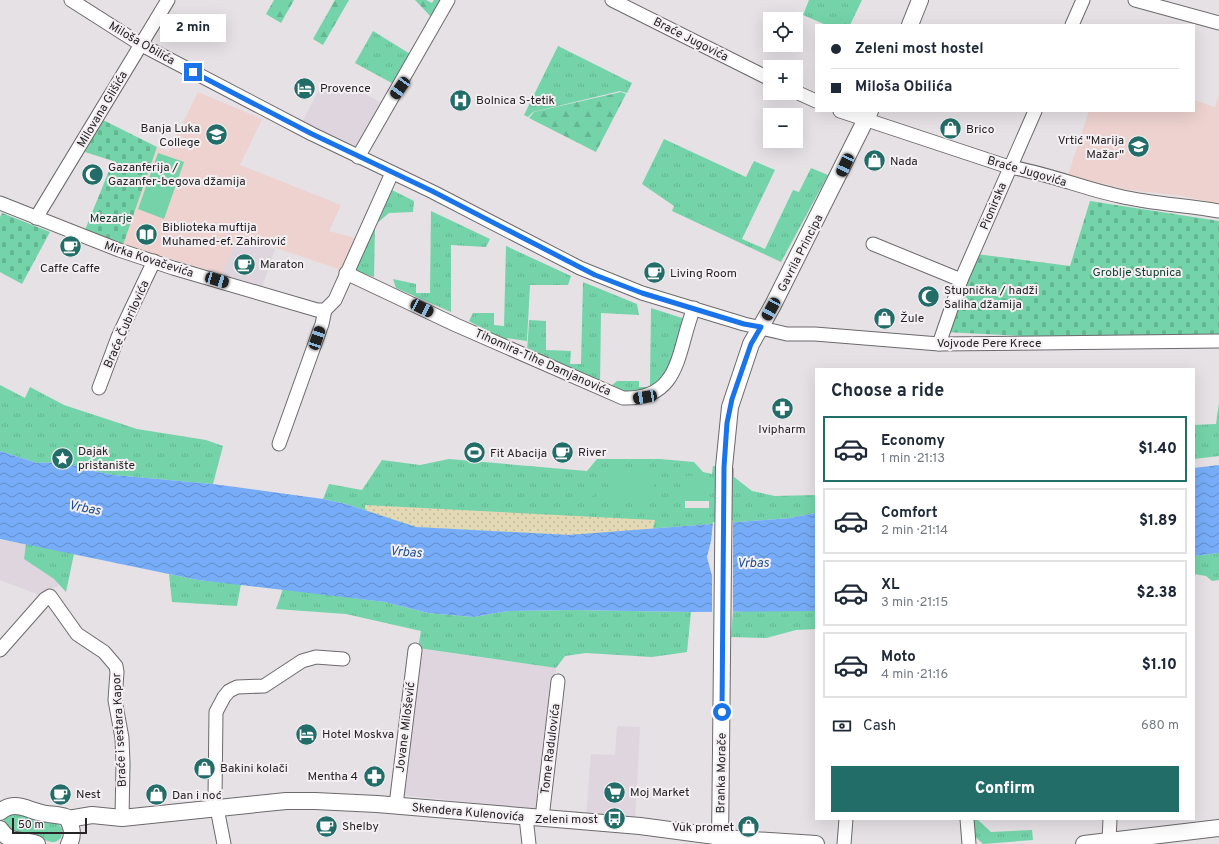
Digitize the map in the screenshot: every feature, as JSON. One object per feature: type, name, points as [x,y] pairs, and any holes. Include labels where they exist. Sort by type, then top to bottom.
[{"type":"main road","points":[[910,24],[920,0]]},
{"type":"main road","name":"Gavrila Principa","points":[[724,467],[727,423],[732,399],[751,344],[836,184],[868,116]]},
{"type":"main road","name":"Branka Morače","points":[[720,841],[724,467]]},
{"type":"main road","name":"Skendera Kulenovića","points":[[70,839],[93,824],[120,818],[286,801],[396,805],[640,826],[720,841],[816,844]]},
{"type":"main road","points":[[4,806],[22,806],[38,812],[58,814],[68,819],[70,839]]},
{"type":"main road","name":"Skendera Kulenovića","points":[[68,819],[92,815],[120,818]]},
{"type":"main road","points":[[1098,843],[1219,828]]},
{"type":"main road","points":[[1,833],[11,840],[36,844]]},
{"type":"street","name":"Miloša Obilića","points":[[71,0],[140,44],[358,157],[595,275],[642,293],[744,324],[761,327]]},
{"type":"street","name":"Milovana Glišića","points":[[36,218],[168,0]]},
{"type":"street","points":[[358,157],[391,100],[400,88],[448,0]]},
{"type":"street","name":"Braće Jugovića","points":[[612,0],[763,76]]},
{"type":"street","points":[[1072,24],[1083,0]]},
{"type":"street","points":[[1135,0],[1219,24]]},
{"type":"street","points":[[803,95],[815,101]]},
{"type":"street","name":"Braće Jugovića","points":[[846,112],[868,116],[1009,167],[1121,197],[1219,211]]},
{"type":"street","name":"Pionirska","points":[[938,344],[961,280],[1009,167],[1035,112]]},
{"type":"street","points":[[279,444],[322,324],[325,310],[335,300],[392,173]]},
{"type":"street","name":"Mirka Kovačevića","points":[[1,206],[154,261],[317,310],[325,310]]},
{"type":"street","points":[[873,244],[961,280]]},
{"type":"street","name":"Braće Čubrilovića","points":[[99,388],[118,337],[154,261]]},
{"type":"street","name":"Tihomira-Tihe Damjanovića","points":[[346,273],[456,325],[623,398],[636,398],[653,394],[663,387],[675,368],[694,308]]},
{"type":"street","name":"Vojvode Pere Krece","points":[[761,327],[787,334],[815,334],[938,344],[1219,341]]},
{"type":"street","name":"Braće i sestara Kapor","points":[[5,638],[45,599],[52,597],[77,634],[104,652],[116,666],[115,700],[122,738],[123,764],[120,818]]},
{"type":"street","points":[[0,650],[5,638]]},
{"type":"street","name":"Jovane Milošević","points":[[396,805],[415,650]]},
{"type":"street","points":[[224,844],[215,798],[216,712],[224,697],[229,691],[237,687],[264,686],[302,660],[316,657],[343,659]]},
{"type":"street","name":"Tome Radulovića","points":[[529,844],[558,681]]},
{"type":"street","points":[[844,844],[846,820]]},
{"type":"street","points":[[967,820],[969,844]]},
{"type":"street","points":[[1098,843],[1110,820]]},
{"type":"shaded area","points":[[322,84],[342,95],[348,85],[382,103],[356,151],[302,122]]},
{"type":"shaded area","points":[[198,92],[262,119],[240,165],[341,205],[329,231],[355,238],[341,270],[239,235],[222,274],[123,245],[157,147],[169,151]]},
{"type":"shaded area","name":"Vrtić \"Marija Mažar\"","points":[[1219,96],[1219,204],[1182,196],[1129,190],[1068,175],[1089,112],[1195,112],[1195,100],[1215,107]]},
{"type":"shaded area","points":[[239,235],[275,249],[262,287],[222,274]]},
{"type":"shaded area","points":[[0,540],[26,543],[24,559],[54,579],[59,586],[45,591],[42,596],[0,580]]},
{"type":"shaded area","points":[[423,649],[556,668],[541,810],[401,795]]},
{"type":"shaded area","points":[[617,726],[640,727],[635,821],[586,817],[591,754],[615,755]]},
{"type":"green space","points":[[274,0],[294,0],[281,23],[266,14]]},
{"type":"green space","points":[[335,0],[349,0],[323,45],[313,39]]},
{"type":"green space","points":[[415,0],[426,0],[432,3],[434,0],[444,0],[433,19]]},
{"type":"green space","points":[[809,0],[862,0],[850,24],[824,24],[803,15]]},
{"type":"green space","points":[[373,31],[415,57],[399,87],[355,63]]},
{"type":"green space","points":[[558,46],[632,83],[627,93],[620,91],[533,112],[528,117],[524,115]]},
{"type":"green space","points":[[621,92],[626,94],[596,152],[529,118],[534,112]]},
{"type":"green space","name":"Mezarje","points":[[103,120],[157,147],[123,245],[85,230],[113,161],[85,152]]},
{"type":"green space","points":[[664,139],[746,177],[754,161],[775,170],[742,239],[765,249],[793,190],[799,192],[811,168],[828,175],[781,262],[672,211],[674,206],[642,184]]},
{"type":"green space","points":[[158,153],[184,162],[164,219],[138,209]]},
{"type":"green space","points":[[392,190],[414,201],[413,212],[389,213],[375,225],[374,277],[351,270]]},
{"type":"green space","name":"Groblje Stupnica","points":[[1090,201],[1219,221],[1219,336],[1042,337],[945,332],[976,254],[1070,266]]},
{"type":"green space","points":[[431,211],[490,239],[486,247],[451,245],[451,312],[396,288],[393,279],[416,284],[416,293],[430,293]]},
{"type":"green space","points":[[2,213],[50,232],[22,284],[0,272],[0,217]]},
{"type":"green space","points":[[506,246],[571,276],[568,285],[530,285],[527,341],[507,338],[506,342],[469,321],[473,313],[494,313],[494,325],[504,326]]},
{"type":"green space","points":[[583,282],[637,304],[639,315],[601,313],[600,383],[527,353],[529,320],[546,321],[546,350],[571,351],[570,364],[581,364]]},
{"type":"green space","points":[[651,308],[685,319],[671,368],[652,389],[626,394],[611,386],[617,381],[639,381],[639,387],[650,387]]},
{"type":"green space","points":[[0,385],[25,398],[30,387],[64,405],[137,429],[206,440],[223,446],[213,484],[114,475],[88,470],[63,462],[37,463],[0,451]]},
{"type":"green space","points":[[1219,403],[1219,456],[1195,459],[1195,425],[1216,424]]},
{"type":"green space","points":[[449,459],[587,471],[597,459],[660,459],[694,462],[703,472],[712,474],[713,466],[734,468],[734,477],[752,491],[775,496],[815,495],[815,513],[790,518],[569,535],[416,527],[346,504],[323,499],[329,484],[362,490],[382,460],[420,465]],"holes":[[[685,501],[709,501],[709,508],[685,508]]]},
{"type":"green space","points":[[613,467],[653,468],[654,498],[613,498]]},
{"type":"green space","points":[[684,476],[709,476],[708,500],[684,500]]},
{"type":"green space","points":[[590,487],[595,492],[590,497],[585,492]]},
{"type":"green space","points":[[26,543],[74,554],[66,592],[54,579],[24,559]]},
{"type":"green space","points":[[1219,553],[1219,580],[1212,581],[1206,576],[1195,574],[1195,556]]},
{"type":"green space","points":[[169,574],[198,580],[241,584],[237,606],[172,602]]},
{"type":"green space","points":[[283,589],[385,602],[428,613],[473,617],[508,611],[573,610],[691,612],[687,652],[652,657],[586,653],[565,656],[556,668],[418,648],[421,631],[346,614],[276,609]]},
{"type":"green space","points":[[755,610],[815,611],[815,629],[796,630],[766,638],[731,637],[733,612]]},
{"type":"green space","points":[[10,812],[57,823],[63,829],[61,838],[56,842],[50,842],[33,834],[18,833],[10,830],[5,825],[4,820]]},
{"type":"green space","points":[[971,820],[978,820],[991,832],[1032,830],[1033,840],[983,844],[972,834]]},
{"type":"sand","points":[[365,505],[655,520],[653,529],[569,535],[416,527],[365,510]]},
{"type":"water","name":"Vrbas","points":[[0,451],[37,463],[63,462],[88,470],[114,475],[213,484],[323,499],[346,504],[416,527],[569,535],[790,518],[815,513],[815,611],[508,611],[473,617],[428,613],[385,602],[198,580],[0,539]]},
{"type":"water","points":[[1219,465],[1219,553],[1195,556],[1195,468]]},
{"type":"pier","points":[[733,520],[733,614],[712,613],[712,576],[707,557],[711,541],[713,522]]},
{"type":"place","name":"Provence","points":[[305,88]]},
{"type":"place","name":"Bolnica S-tetik","points":[[460,100]]},
{"type":"place","name":"Brico","points":[[950,129]]},
{"type":"place","name":"Banja Luka College","points":[[216,135]]},
{"type":"place","name":"Vrtić \"Marija Mažar\"","points":[[1139,147]]},
{"type":"place","name":"Nada","points":[[874,161]]},
{"type":"place","name":"Gazanferija / Gazanfer-begova džamija","points":[[93,174]]},
{"type":"place","name":"Biblioteka muftija Muhamed-ef. Zahirović","points":[[147,234]]},
{"type":"place","name":"Caffe Caffe","points":[[70,247]]},
{"type":"place","name":"Maraton","points":[[245,264]]},
{"type":"place","name":"Living Room","points":[[654,273]]},
{"type":"place","name":"Stupnička / hadži Saliha džamija","points":[[928,297]]},
{"type":"place","name":"Žule","points":[[884,318]]},
{"type":"place","name":"Ivipharm","points":[[782,408]]},
{"type":"place","name":"River","points":[[562,452]]},
{"type":"place","name":"Fit Abacija","points":[[474,453]]},
{"type":"place","name":"Dajak pristanište","points":[[63,458]]},
{"type":"place","name":"Hotel Moskva","points":[[306,734]]},
{"type":"place","name":"Bakini kolači","points":[[205,768]]},
{"type":"place","name":"Mentha 4","points":[[374,776]]},
{"type":"place","name":"Moj Market","points":[[614,792]]},
{"type":"place","name":"Nest","points":[[61,794]]},
{"type":"place","name":"Dan i noć","points":[[156,795]]},
{"type":"place","name":"Zeleni most","points":[[614,819]]},
{"type":"place","name":"Shelby","points":[[327,826]]},
{"type":"place","name":"Vuk promet","points":[[749,827]]},
{"type":"route","points":[[193,72],[312,134],[432,191],[502,229],[595,275],[642,293],[744,324],[761,327],[753,339],[732,399],[724,448],[722,712]]}]
